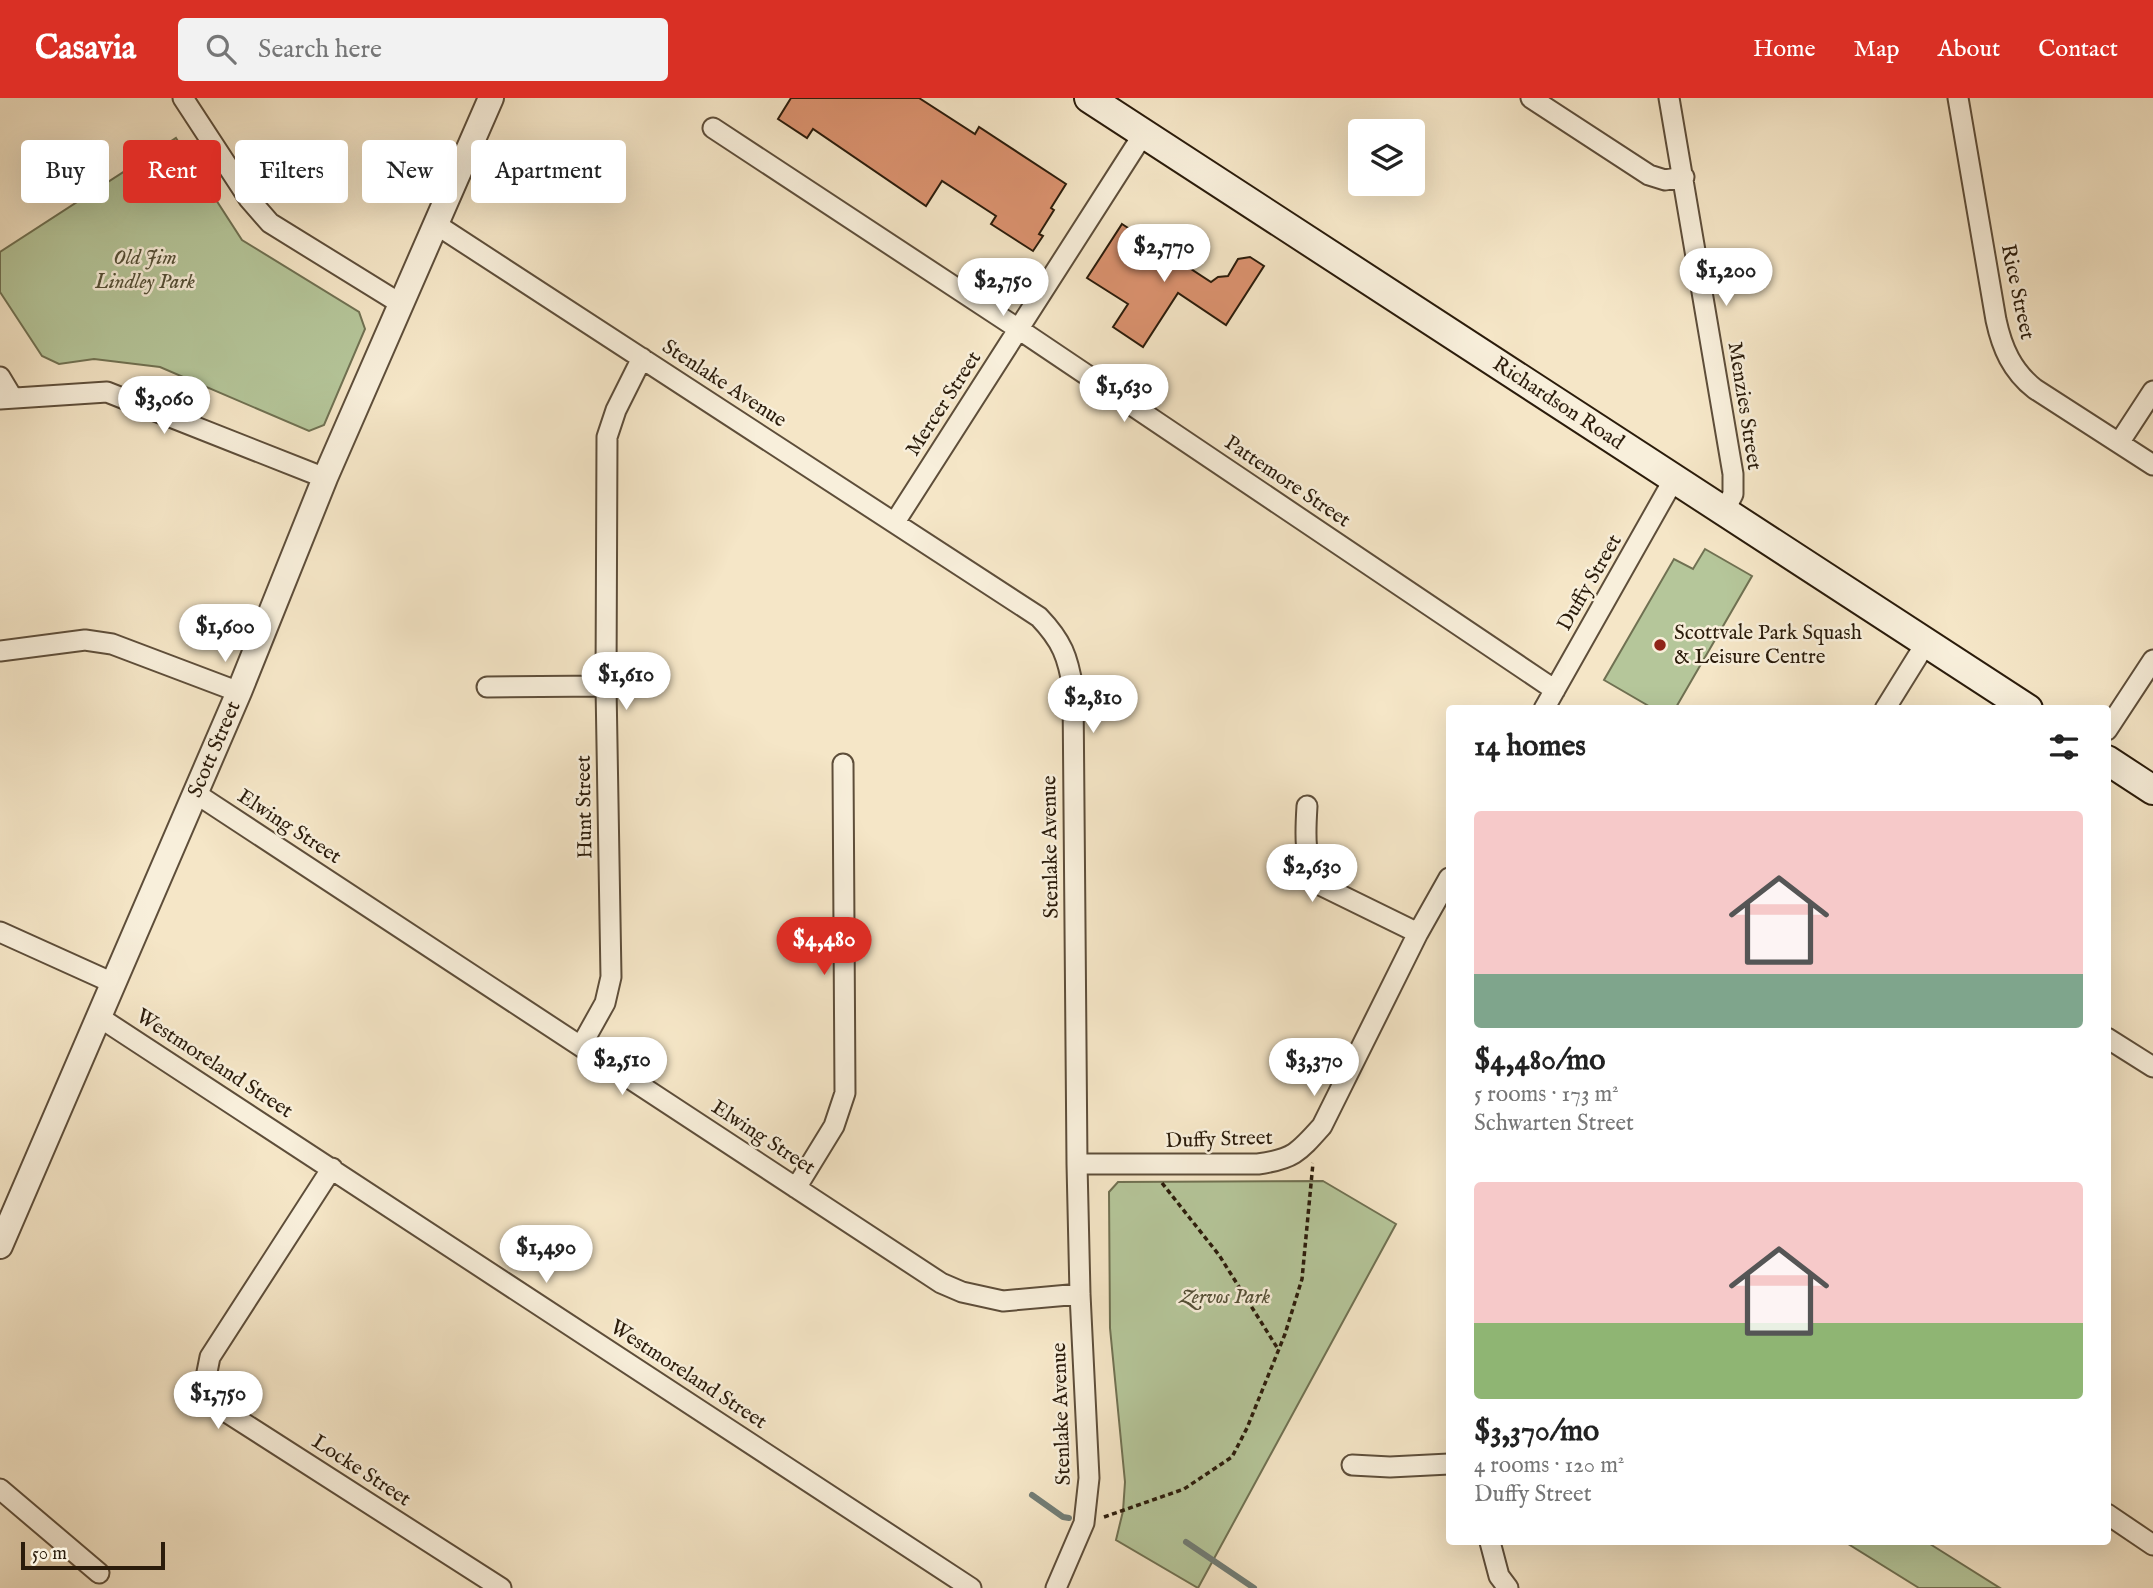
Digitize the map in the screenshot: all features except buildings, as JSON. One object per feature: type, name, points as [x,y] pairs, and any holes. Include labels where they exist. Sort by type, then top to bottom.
[{"type":"main road","name":"Richardson Road","points":[[1089,98],[2022,705]]},
{"type":"main road","points":[[2111,763],[2153,790]]},
{"type":"street","points":[[183,98],[249,199],[270,223],[401,304]]},
{"type":"street","name":"Scott Street","points":[[0,1246],[239,692],[325,478],[491,98]]},
{"type":"street","points":[[1531,98],[1649,175],[1665,180],[1684,177]]},
{"type":"street","name":"Menzies Street","points":[[1669,98],[1733,474],[1733,494],[1724,512]]},
{"type":"street","name":"Rice Street","points":[[1958,98],[1996,320],[2009,360],[2022,379],[2035,389],[2153,465]]},
{"type":"street","name":"Pattemore Street","points":[[713,128],[1020,330],[1555,690]]},
{"type":"street","name":"Mercer Street","points":[[895,522],[1144,134]]},
{"type":"street","name":"Stenlake Avenue","points":[[437,225],[1039,617],[1058,636],[1069,666],[1073,689],[1077,1164],[1089,1479],[1084,1523],[1056,1588]]},
{"type":"street","name":"Hunt Street","points":[[581,1046],[605,1003],[611,977],[606,686],[607,437],[615,410],[642,358]]},
{"type":"street","points":[[0,377],[6,398],[107,392],[325,478]]},
{"type":"street","points":[[2119,443],[2153,391]]},
{"type":"street","name":"Duffy Street","points":[[1546,705],[1674,479]]},
{"type":"street","points":[[0,651],[85,639],[112,644],[239,692]]},
{"type":"street","points":[[1887,705],[1926,643]]},
{"type":"street","points":[[2111,724],[2153,660]]},
{"type":"street","points":[[487,687],[606,686]]},
{"type":"street","points":[[796,1188],[834,1126],[845,1093],[843,764]]},
{"type":"street","name":"Elwing Street","points":[[195,793],[941,1283],[962,1292],[1003,1301],[1080,1294]]},
{"type":"street","points":[[1307,806],[1307,860],[1318,884],[1418,933]]},
{"type":"street","name":"Duffy Street","points":[[1077,1164],[1258,1164],[1286,1160],[1306,1144],[1322,1126],[1418,933],[1446,883]]},
{"type":"street","points":[[0,932],[113,982]]},
{"type":"street","name":"Westmoreland Street","points":[[99,1017],[971,1588]]},
{"type":"street","points":[[2111,1041],[2153,1067]]},
{"type":"street","name":"Locke Street","points":[[332,1168],[210,1357],[206,1377],[220,1408],[501,1588]]},
{"type":"street","points":[[1352,1465],[1446,1464]]},
{"type":"street","points":[[0,1489],[99,1573]]},
{"type":"street","points":[[2111,1516],[2152,1542]]},
{"type":"street","points":[[1491,1545],[1499,1576],[1508,1588]]},
{"type":"path","points":[[1084,1523],[1184,1489],[1232,1457],[1247,1428],[1278,1349],[1301,1279],[1314,1165],[1306,1144]]},
{"type":"path","points":[[1149,1164],[1219,1255],[1278,1349]]},
{"type":"green space","name":"Old Jim Lindley Park","points":[[123,172],[123,203],[218,203],[242,240],[359,312],[365,329],[324,425],[309,431],[160,367],[94,359],[59,364],[42,356],[0,292],[0,252],[76,203],[109,203],[109,181]]},
{"type":"green space","points":[[1705,549],[1752,576],[1677,705],[1647,705],[1604,680],[1674,559],[1693,569]]},
{"type":"green space","name":"Zervos Park","points":[[1323,1181],[1396,1224],[1198,1588],[1116,1540],[1123,1511],[1125,1482],[1110,1328],[1109,1192],[1118,1182]]},
{"type":"green space","points":[[1850,1545],[1932,1545],[2000,1588],[1919,1588]]},
{"type":"waterway","points":[[1032,1495],[1063,1517],[1069,1518]]},
{"type":"waterway","points":[[1186,1542],[1254,1588]]},
{"type":"place","name":"Scottvale Park Squash & Leisure Centre","points":[[1660,645]]}]
